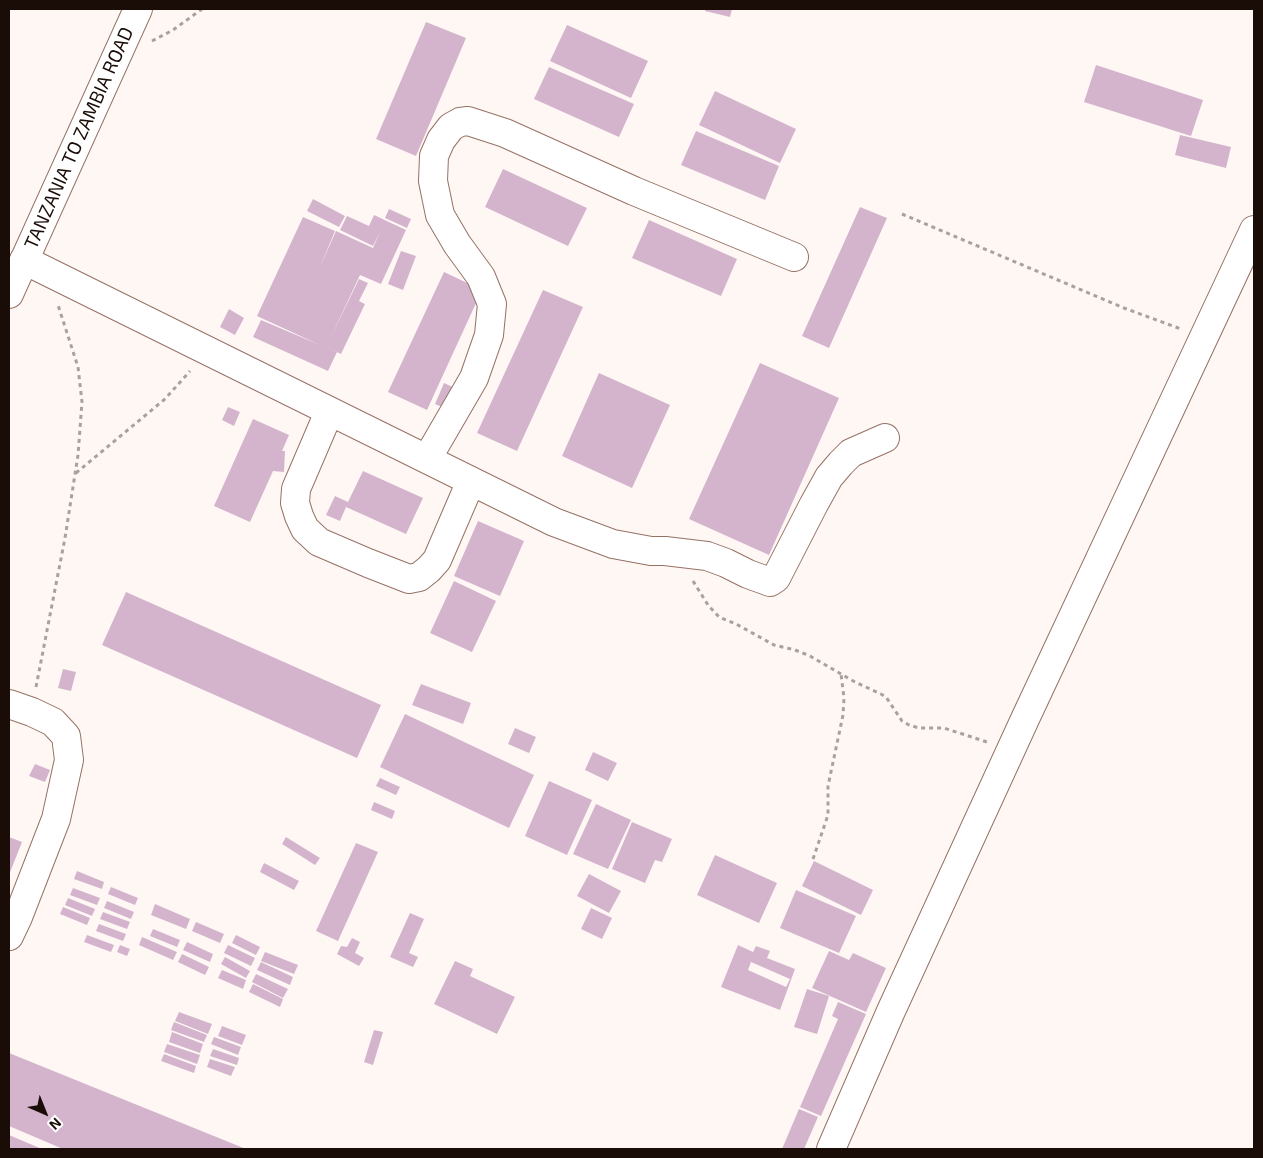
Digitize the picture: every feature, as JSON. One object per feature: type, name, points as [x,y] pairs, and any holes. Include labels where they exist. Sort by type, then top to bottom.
[{"type":"main road","name":"TANZANIA TO ZAMBIA ROAD","points":[[9,294],[36,266],[138,9]]},
{"type":"main road","points":[[426,459],[474,378],[489,335],[492,304],[481,277],[457,244],[440,215],[433,181],[434,156],[441,140],[451,127],[460,122],[468,121],[505,133],[634,191],[794,257]]},
{"type":"main road","points":[[832,1149],[891,1011],[1254,230]]},
{"type":"main road","points":[[36,266],[554,522],[613,544],[651,551],[706,556],[770,582],[776,578],[814,504],[835,470],[851,453],[885,438]]},
{"type":"main road","points":[[329,412],[296,489],[295,503],[305,529],[320,542],[409,579],[419,577],[429,570],[437,560],[472,482]]},
{"type":"main road","points":[[9,936],[56,819],[69,760],[66,736],[53,722],[20,708]]},
{"type":"path","points":[[147,44],[173,30],[202,9]]},
{"type":"path","points":[[902,214],[1154,320],[1204,338]]},
{"type":"path","points":[[20,708],[65,538],[75,474],[82,402],[78,367],[36,266]]},
{"type":"path","points":[[75,474],[165,399],[207,351]]},
{"type":"path","points":[[691,578],[713,612],[719,617],[774,645],[810,656],[840,674],[886,697],[902,721],[909,725],[919,728],[944,728],[1011,750]]},
{"type":"path","points":[[813,859],[828,815],[828,786],[843,716],[844,698],[840,674]]},
{"type":"building","points":[[705,9],[732,9],[730,17],[705,11]]},
{"type":"building","points":[[426,22],[466,38],[416,156],[376,139]]},
{"type":"building","points":[[567,25],[648,61],[631,98],[550,61]]},
{"type":"building","points":[[1096,65],[1203,100],[1191,136],[1084,102]]},
{"type":"building","points":[[549,67],[634,104],[619,137],[534,99]]},
{"type":"building","points":[[715,91],[796,129],[780,163],[699,125]]},
{"type":"building","points":[[696,131],[779,166],[765,200],[681,165]]},
{"type":"building","points":[[1180,135],[1231,147],[1226,168],[1175,155]]},
{"type":"building","points":[[503,169],[587,208],[568,246],[485,207]]},
{"type":"building","points":[[313,199],[345,216],[339,227],[307,211]]},
{"type":"building","points":[[860,207],[887,218],[829,348],[802,336]]},
{"type":"building","points":[[389,209],[411,219],[407,228],[385,218]]},
{"type":"building","points":[[374,215],[406,230],[381,284],[360,275],[330,339],[359,279],[368,283],[359,301],[365,304],[341,354],[337,352],[328,371],[253,337],[261,320],[320,345],[257,316],[303,217],[335,231],[320,267],[336,231],[373,248],[380,232],[373,246],[340,230],[347,216],[369,226]]},
{"type":"building","points":[[649,220],[737,259],[721,296],[632,258]]},
{"type":"building","points":[[401,251],[416,256],[403,290],[388,284]]},
{"type":"building","points":[[444,272],[482,290],[427,410],[388,392]]},
{"type":"building","points":[[543,290],[583,307],[517,451],[477,433]]},
{"type":"building","points":[[229,309],[244,318],[235,335],[220,327]]},
{"type":"building","points":[[760,363],[839,398],[769,555],[689,519]]},
{"type":"building","points":[[599,373],[670,405],[632,488],[562,456]]},
{"type":"building","points":[[444,383],[457,389],[449,410],[435,404]]},
{"type":"building","points":[[228,407],[240,412],[234,426],[222,420]]},
{"type":"building","points":[[253,419],[289,435],[282,451],[285,451],[284,472],[273,471],[250,522],[214,506]]},
{"type":"building","points":[[363,471],[423,498],[406,534],[346,507],[340,521],[326,515],[335,496],[348,502]]},
{"type":"building","points":[[478,521],[524,541],[500,596],[454,576]]},
{"type":"building","points":[[454,581],[496,601],[472,652],[430,633]]},
{"type":"building","points":[[126,592],[381,705],[357,758],[102,645]]},
{"type":"building","points":[[63,669],[76,672],[71,691],[58,688]]},
{"type":"building","points":[[421,684],[471,703],[463,724],[412,705]]},
{"type":"building","points":[[405,714],[534,775],[509,828],[380,767]]},
{"type":"building","points":[[515,728],[536,737],[529,753],[508,744]]},
{"type":"building","points":[[593,752],[617,763],[608,781],[585,770]]},
{"type":"building","points":[[35,764],[50,770],[45,782],[29,776]]},
{"type":"building","points":[[380,778],[400,787],[396,795],[376,786]]},
{"type":"building","points":[[549,781],[592,800],[567,855],[525,836]]},
{"type":"building","points":[[374,802],[395,811],[392,819],[371,810]]},
{"type":"building","points":[[596,804],[631,820],[608,869],[573,854]]},
{"type":"building","points":[[632,822],[672,839],[662,862],[655,860],[645,883],[612,869]]},
{"type":"building","points":[[9,837],[22,842],[9,875]]},
{"type":"building","points":[[286,837],[320,858],[315,865],[282,844]]},
{"type":"building","points":[[356,843],[378,852],[338,941],[316,931]]},
{"type":"building","points":[[715,855],[777,883],[759,923],[697,895]]},
{"type":"building","points":[[814,861],[873,890],[861,915],[802,886]]},
{"type":"building","points":[[264,863],[299,881],[294,890],[260,872]]},
{"type":"building","points":[[77,871],[104,882],[102,889],[74,879]]},
{"type":"building","points":[[589,874],[621,891],[609,913],[577,896]]},
{"type":"building","points":[[111,887],[138,898],[135,905],[108,894]]},
{"type":"building","points":[[73,888],[100,898],[97,905],[70,895]]},
{"type":"building","points":[[796,890],[856,916],[839,953],[780,928]]},
{"type":"building","points":[[68,898],[95,909],[92,916],[65,905]]},
{"type":"building","points":[[107,901],[134,912],[131,919],[104,908]]},
{"type":"building","points":[[155,904],[190,919],[186,929],[151,915]]},
{"type":"building","points":[[63,907],[90,918],[87,925],[60,914]]},
{"type":"building","points":[[591,908],[612,918],[602,939],[581,929]]},
{"type":"building","points":[[103,912],[130,922],[127,929],[100,919]]},
{"type":"building","points":[[410,913],[424,919],[409,953],[418,957],[413,967],[390,957]]},
{"type":"building","points":[[196,922],[224,934],[220,943],[192,931]]},
{"type":"building","points":[[99,924],[126,934],[123,941],[96,931]]},
{"type":"building","points":[[153,929],[180,940],[177,947],[150,936]]},
{"type":"building","points":[[87,935],[114,945],[111,952],[84,942]]},
{"type":"building","points":[[236,935],[260,947],[256,955],[232,943]]},
{"type":"building","points":[[142,937],[177,952],[173,960],[139,945]]},
{"type":"building","points":[[352,938],[360,942],[355,953],[364,958],[359,966],[337,954],[341,946],[347,947]]},
{"type":"building","points":[[187,942],[213,954],[210,962],[183,950]]},
{"type":"building","points":[[120,945],[130,949],[127,956],[117,952]]},
{"type":"building","points":[[228,945],[255,958],[251,966],[224,953]]},
{"type":"building","points":[[738,945],[753,952],[756,946],[770,951],[767,958],[795,969],[780,1010],[721,987]],"holes":[[[751,962],[790,979],[786,987],[748,970]]]},
{"type":"building","points":[[829,951],[849,960],[853,953],[886,968],[866,1012],[812,988]]},
{"type":"building","points":[[265,952],[298,965],[294,974],[261,961]]},
{"type":"building","points":[[182,954],[209,967],[205,975],[178,962]]},
{"type":"building","points":[[225,957],[250,971],[246,978],[221,964]]},
{"type":"building","points":[[455,961],[473,969],[470,976],[515,997],[497,1034],[434,1004]]},
{"type":"building","points":[[261,962],[293,977],[290,985],[257,970]]},
{"type":"building","points":[[222,970],[246,980],[243,989],[218,978]]},
{"type":"building","points":[[256,974],[288,989],[283,998],[252,982]]},
{"type":"building","points":[[253,984],[283,999],[280,1007],[249,992]]},
{"type":"building","points":[[807,989],[829,996],[817,1034],[794,1027]]},
{"type":"building","points":[[838,1002],[866,1014],[821,1116],[800,1107],[838,1019],[832,1016]]},
{"type":"building","points":[[179,1012],[212,1024],[208,1034],[175,1021]]},
{"type":"building","points":[[174,1022],[207,1035],[204,1042],[171,1030]]},
{"type":"building","points":[[222,1026],[246,1035],[242,1045],[218,1036]]},
{"type":"building","points":[[374,1030],[383,1032],[373,1065],[364,1062]]},
{"type":"building","points":[[172,1032],[203,1044],[200,1053],[169,1042]]},
{"type":"building","points":[[214,1037],[241,1047],[238,1055],[211,1044]]},
{"type":"building","points":[[167,1044],[200,1055],[197,1064],[164,1052]]},
{"type":"building","points":[[213,1049],[239,1058],[237,1065],[210,1056]]},
{"type":"building","points":[[9,1053],[246,1149],[63,1149],[9,1126]]},
{"type":"building","points":[[164,1054],[196,1066],[194,1073],[161,1061]]},
{"type":"building","points":[[210,1059],[235,1067],[231,1076],[207,1067]]},
{"type":"building","points":[[799,1109],[818,1117],[804,1149],[782,1149]]},
{"type":"building","points":[[9,1135],[42,1149],[9,1149]]}]
